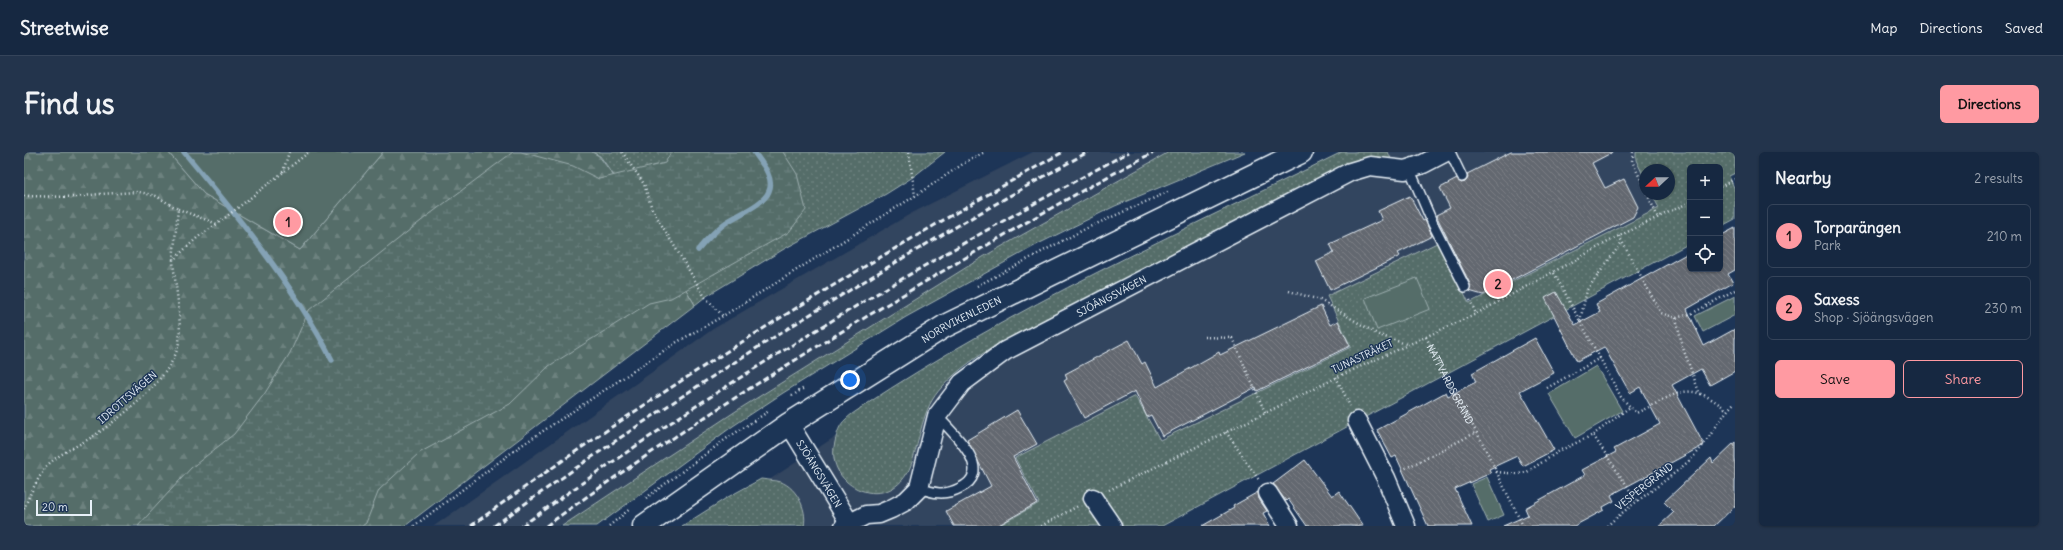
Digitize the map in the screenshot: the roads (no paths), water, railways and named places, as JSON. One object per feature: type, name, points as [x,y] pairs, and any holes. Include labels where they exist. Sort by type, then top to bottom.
[{"type":"main road","name":"NORRVIKENLEDEN","points":[[644,526],[789,424],[945,326],[1301,152]]},
{"type":"street","name":"SJÖÄNGSVÄGEN","points":[[789,424],[847,524],[866,515],[879,514],[906,502],[919,488],[937,416],[962,383],[1005,350],[1350,172],[1370,166],[1405,170],[1423,164],[1446,152]]},
{"type":"street","points":[[1357,422],[1386,478],[1406,526]]},
{"type":"street","points":[[1268,493],[1289,526]]},
{"type":"street","points":[[1093,498],[1112,526]]},
{"type":"lane","points":[[1450,152],[1462,177]]},
{"type":"lane","points":[[1409,168],[1433,224],[1465,287]]},
{"type":"lane","points":[[919,488],[935,494],[953,492],[974,477],[976,470],[969,454],[960,440],[937,416]]},
{"type":"waterway","points":[[184,152],[225,201],[283,278],[317,332],[332,360]]},
{"type":"waterway","points":[[698,250],[710,236],[724,224],[762,201],[769,191],[769,176],[754,152]]},
{"type":"railway","points":[[471,526],[614,425],[761,330],[911,239],[1063,152]]},
{"type":"railway","points":[[494,526],[638,426],[785,330],[935,239],[1088,152]]},
{"type":"railway","points":[[522,526],[668,424],[819,328],[973,238],[1129,152]]},
{"type":"railway","points":[[546,526],[633,465],[721,407],[811,351],[1027,222],[1154,152]]},
{"type":"place","name":"Torparängen","points":[[288,222]]},
{"type":"place","name":"Saxess","points":[[1498,284]]}]
